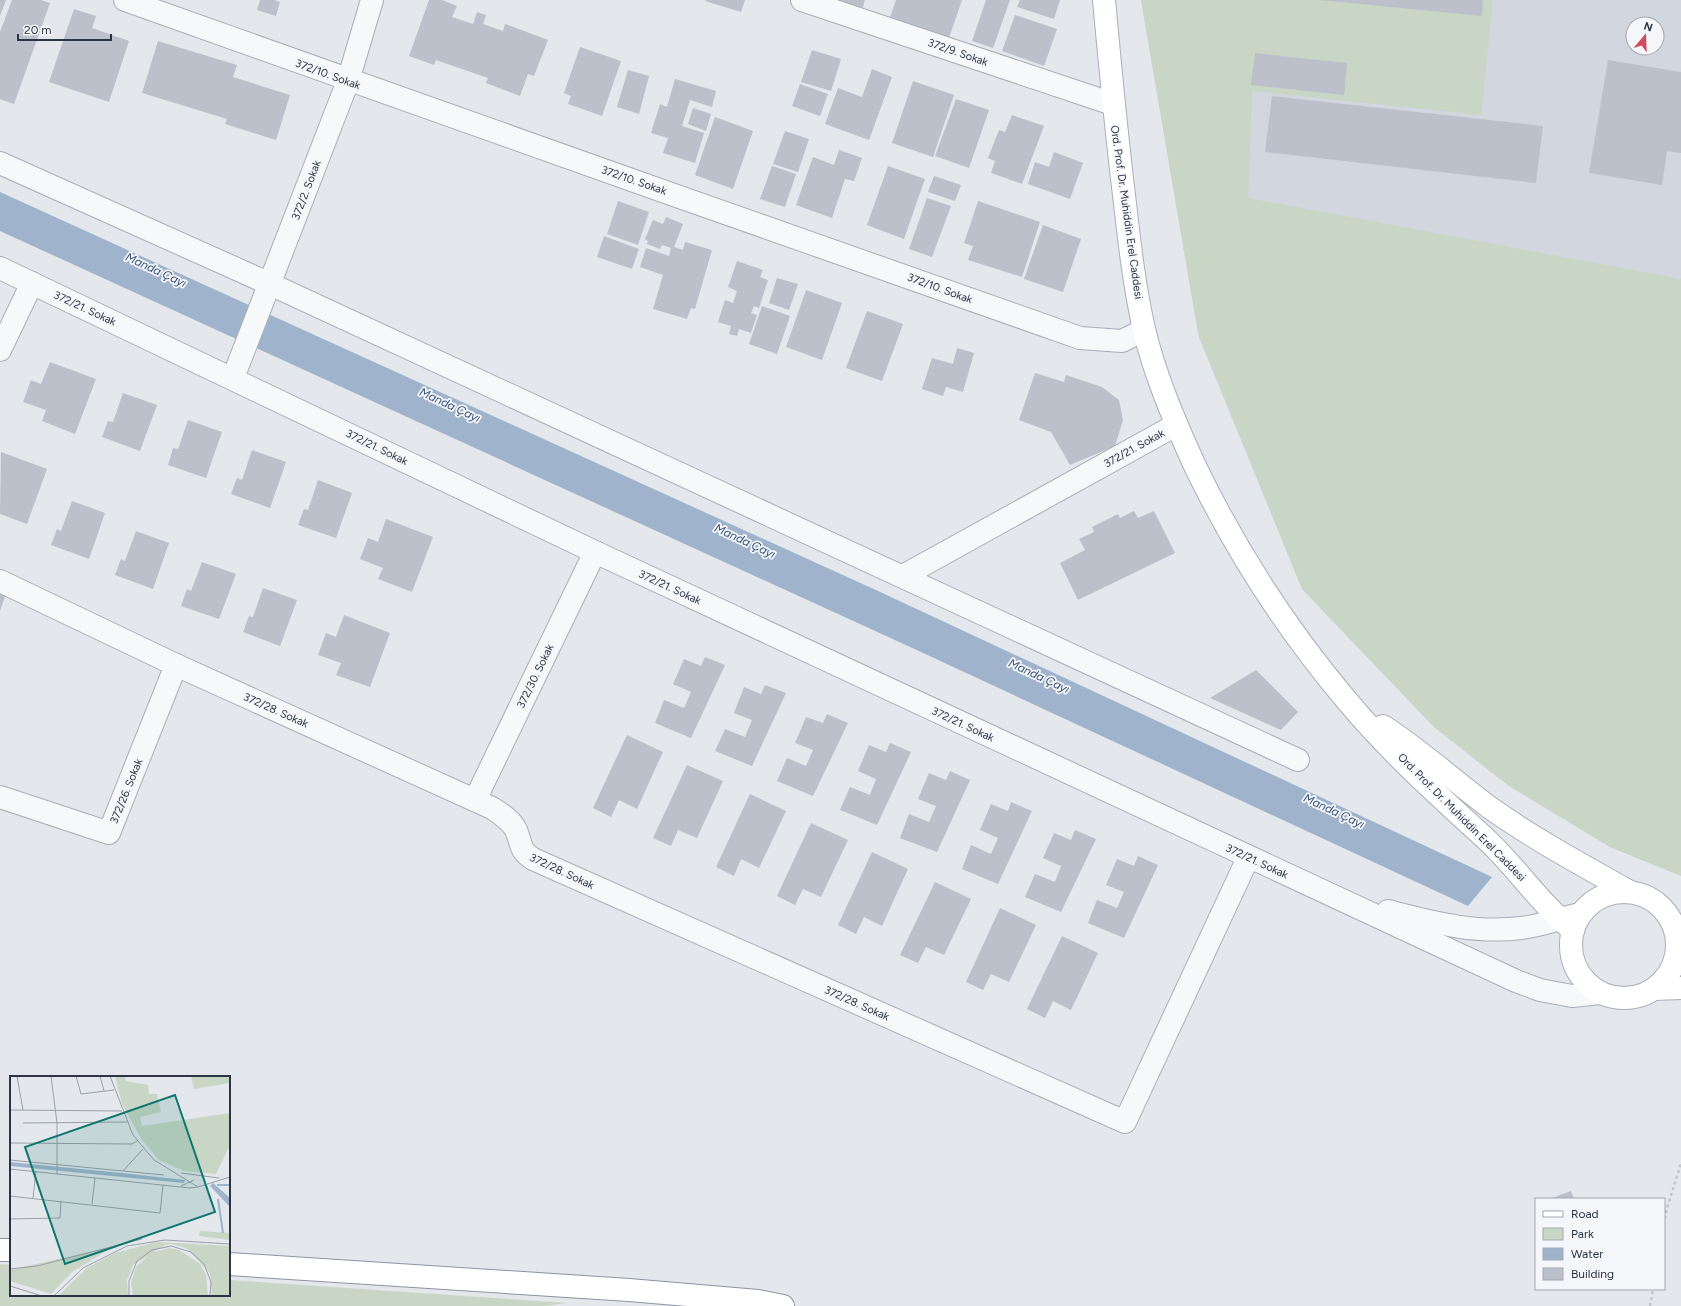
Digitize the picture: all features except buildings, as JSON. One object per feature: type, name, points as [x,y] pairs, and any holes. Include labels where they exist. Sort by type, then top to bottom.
[{"type":"main road","name":"Ord. Prof. Dr. Muhiddin Erel Caddesi","points":[[1104,0],[1113,104],[1130,250],[1144,330],[1176,425],[1215,507],[1251,570],[1287,625],[1350,704],[1430,788],[1571,921]]},
{"type":"main road","name":"Ord. Prof. Dr. Muhiddin Erel Caddesi","points":[[1350,704],[1415,747],[1447,775],[1514,824],[1630,892]]},
{"type":"main road","points":[[1630,892],[1648,898],[1672,912],[1677,942],[1675,960],[1667,976],[1654,989],[1636,997],[1618,998],[1600,993],[1585,982],[1575,967],[1571,949],[1571,921],[1594,901],[1611,893],[1630,892]]},
{"type":"main road","points":[[1654,989],[1681,988]]},
{"type":"main road","points":[[230,1264],[630,1290],[758,1301],[784,1306]]},
{"type":"street","name":"372/10. Sokak","points":[[125,0],[348,81],[752,221],[1080,338],[1122,341],[1144,330]]},
{"type":"street","name":"372/2. Sokak","points":[[233,378],[348,81],[372,0]]},
{"type":"street","name":"372/9. Sokak","points":[[802,0],[1113,104]]},
{"type":"street","points":[[0,163],[270,284],[1298,760]]},
{"type":"street","name":"372/21. Sokak","points":[[0,268],[595,552],[1248,858],[1516,981],[1540,990],[1572,996],[1600,993]]},
{"type":"street","points":[[0,350],[32,283]]},
{"type":"street","name":"372/21. Sokak","points":[[903,576],[1176,425]]},
{"type":"street","name":"372/30. Sokak","points":[[474,800],[595,552]]},
{"type":"street","name":"372/28. Sokak","points":[[0,581],[176,665],[474,800],[507,818],[516,829],[524,854],[533,859],[1125,1122],[1248,858]]},
{"type":"street","name":"372/26. Sokak","points":[[0,797],[109,833],[176,665]]},
{"type":"street","name":"372/21. Sokak","points":[[1342,900],[1457,928],[1495,930],[1571,921]]},
{"type":"path","points":[[1665,1219],[1667,1208],[1681,1164]]},
{"type":"path","points":[[1650,1306],[1653,1290]]},
{"type":"shaded area","points":[[1141,0],[1681,0],[1681,876],[1610,847],[1509,786],[1434,727],[1302,589],[1199,338]]},
{"type":"green space","points":[[1141,0],[1493,0],[1481,115],[1252,91],[1248,198],[1681,279],[1681,876],[1610,847],[1509,786],[1434,727],[1302,589],[1198,333]]},
{"type":"green space","points":[[0,1264],[10,1265],[10,1296],[230,1296],[230,1280],[567,1303],[545,1306],[0,1306]]},
{"type":"water","name":"Manda Çayı","points":[[0,192],[878,591],[1492,877],[1468,906],[908,646],[0,231]]}]
